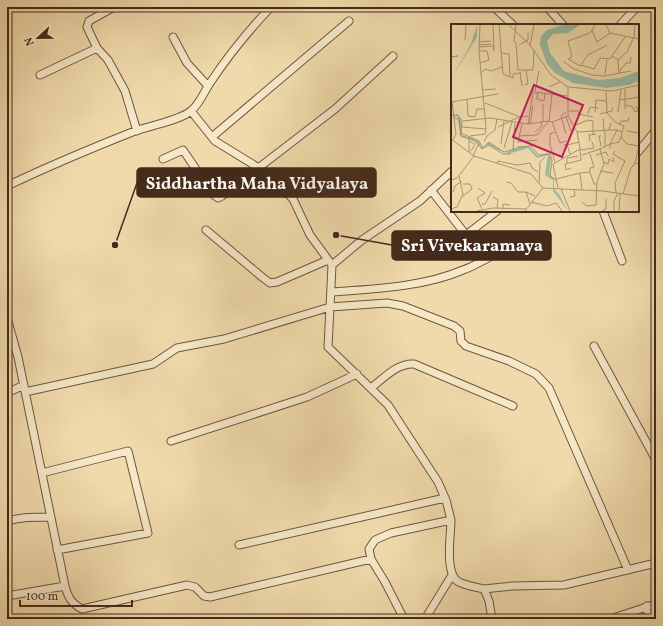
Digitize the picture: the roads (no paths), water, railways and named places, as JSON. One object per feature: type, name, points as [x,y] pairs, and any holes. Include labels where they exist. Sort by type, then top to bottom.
[{"type":"street","points":[[114,7],[89,21],[87,27],[97,48],[108,60],[125,90],[137,131]]},
{"type":"street","points":[[7,186],[63,160],[137,131],[174,119],[191,111],[199,102],[208,86],[230,56],[271,7]]},
{"type":"street","points":[[498,7],[497,10],[512,24]]},
{"type":"street","points":[[547,7],[562,24]]},
{"type":"street","points":[[621,24],[638,7]]},
{"type":"street","points":[[212,138],[349,21]]},
{"type":"street","points":[[173,37],[187,63],[208,86]]},
{"type":"street","points":[[40,75],[97,48]]},
{"type":"street","points":[[163,159],[183,150],[202,178],[206,190],[218,198],[260,168],[335,109],[393,56]]},
{"type":"street","points":[[191,111],[215,141],[267,173],[293,199],[310,235],[330,263],[331,292],[328,347],[388,405],[438,482],[445,498],[451,520],[449,566],[452,575],[458,582],[484,589],[512,586],[564,585],[656,563]]},
{"type":"street","points":[[639,151],[656,130]]},
{"type":"street","points":[[206,230],[262,278],[270,283],[277,282],[330,263],[420,201],[451,172]]},
{"type":"street","points":[[431,190],[466,235],[496,212]]},
{"type":"street","points":[[603,212],[622,261]]},
{"type":"street","points":[[331,292],[375,289],[435,280],[463,270],[488,258]]},
{"type":"street","points":[[7,393],[153,364],[178,348],[224,339],[330,307],[387,303],[403,306],[454,326],[460,331],[461,341],[466,346],[509,361],[536,374],[548,388],[628,570]]},
{"type":"street","points":[[7,322],[18,357],[65,586],[69,599],[76,606],[82,608],[188,585],[195,587],[204,596],[210,597],[371,559]]},
{"type":"street","points":[[594,346],[656,460]]},
{"type":"street","points":[[371,388],[398,367],[407,364],[414,364],[513,406]]},
{"type":"street","points":[[171,441],[307,397],[357,374]]},
{"type":"street","points":[[42,473],[128,451],[148,533],[57,550]]},
{"type":"street","points":[[239,545],[445,498]]},
{"type":"street","points":[[7,522],[21,519],[50,517]]},
{"type":"street","points":[[404,619],[371,559],[369,549],[375,540],[391,533],[451,520]]},
{"type":"street","points":[[425,619],[452,575]]},
{"type":"street","points":[[7,596],[65,586]]},
{"type":"street","points":[[484,589],[489,601],[492,619]]},
{"type":"street","points":[[610,619],[656,604]]},
{"type":"street","points":[[647,606],[649,619]]},
{"type":"place","name":"Sri Vivekaramaya","points":[[336,235]]},
{"type":"place","name":"Siddhartha Maha Vidyalaya","points":[[115,245]]}]
